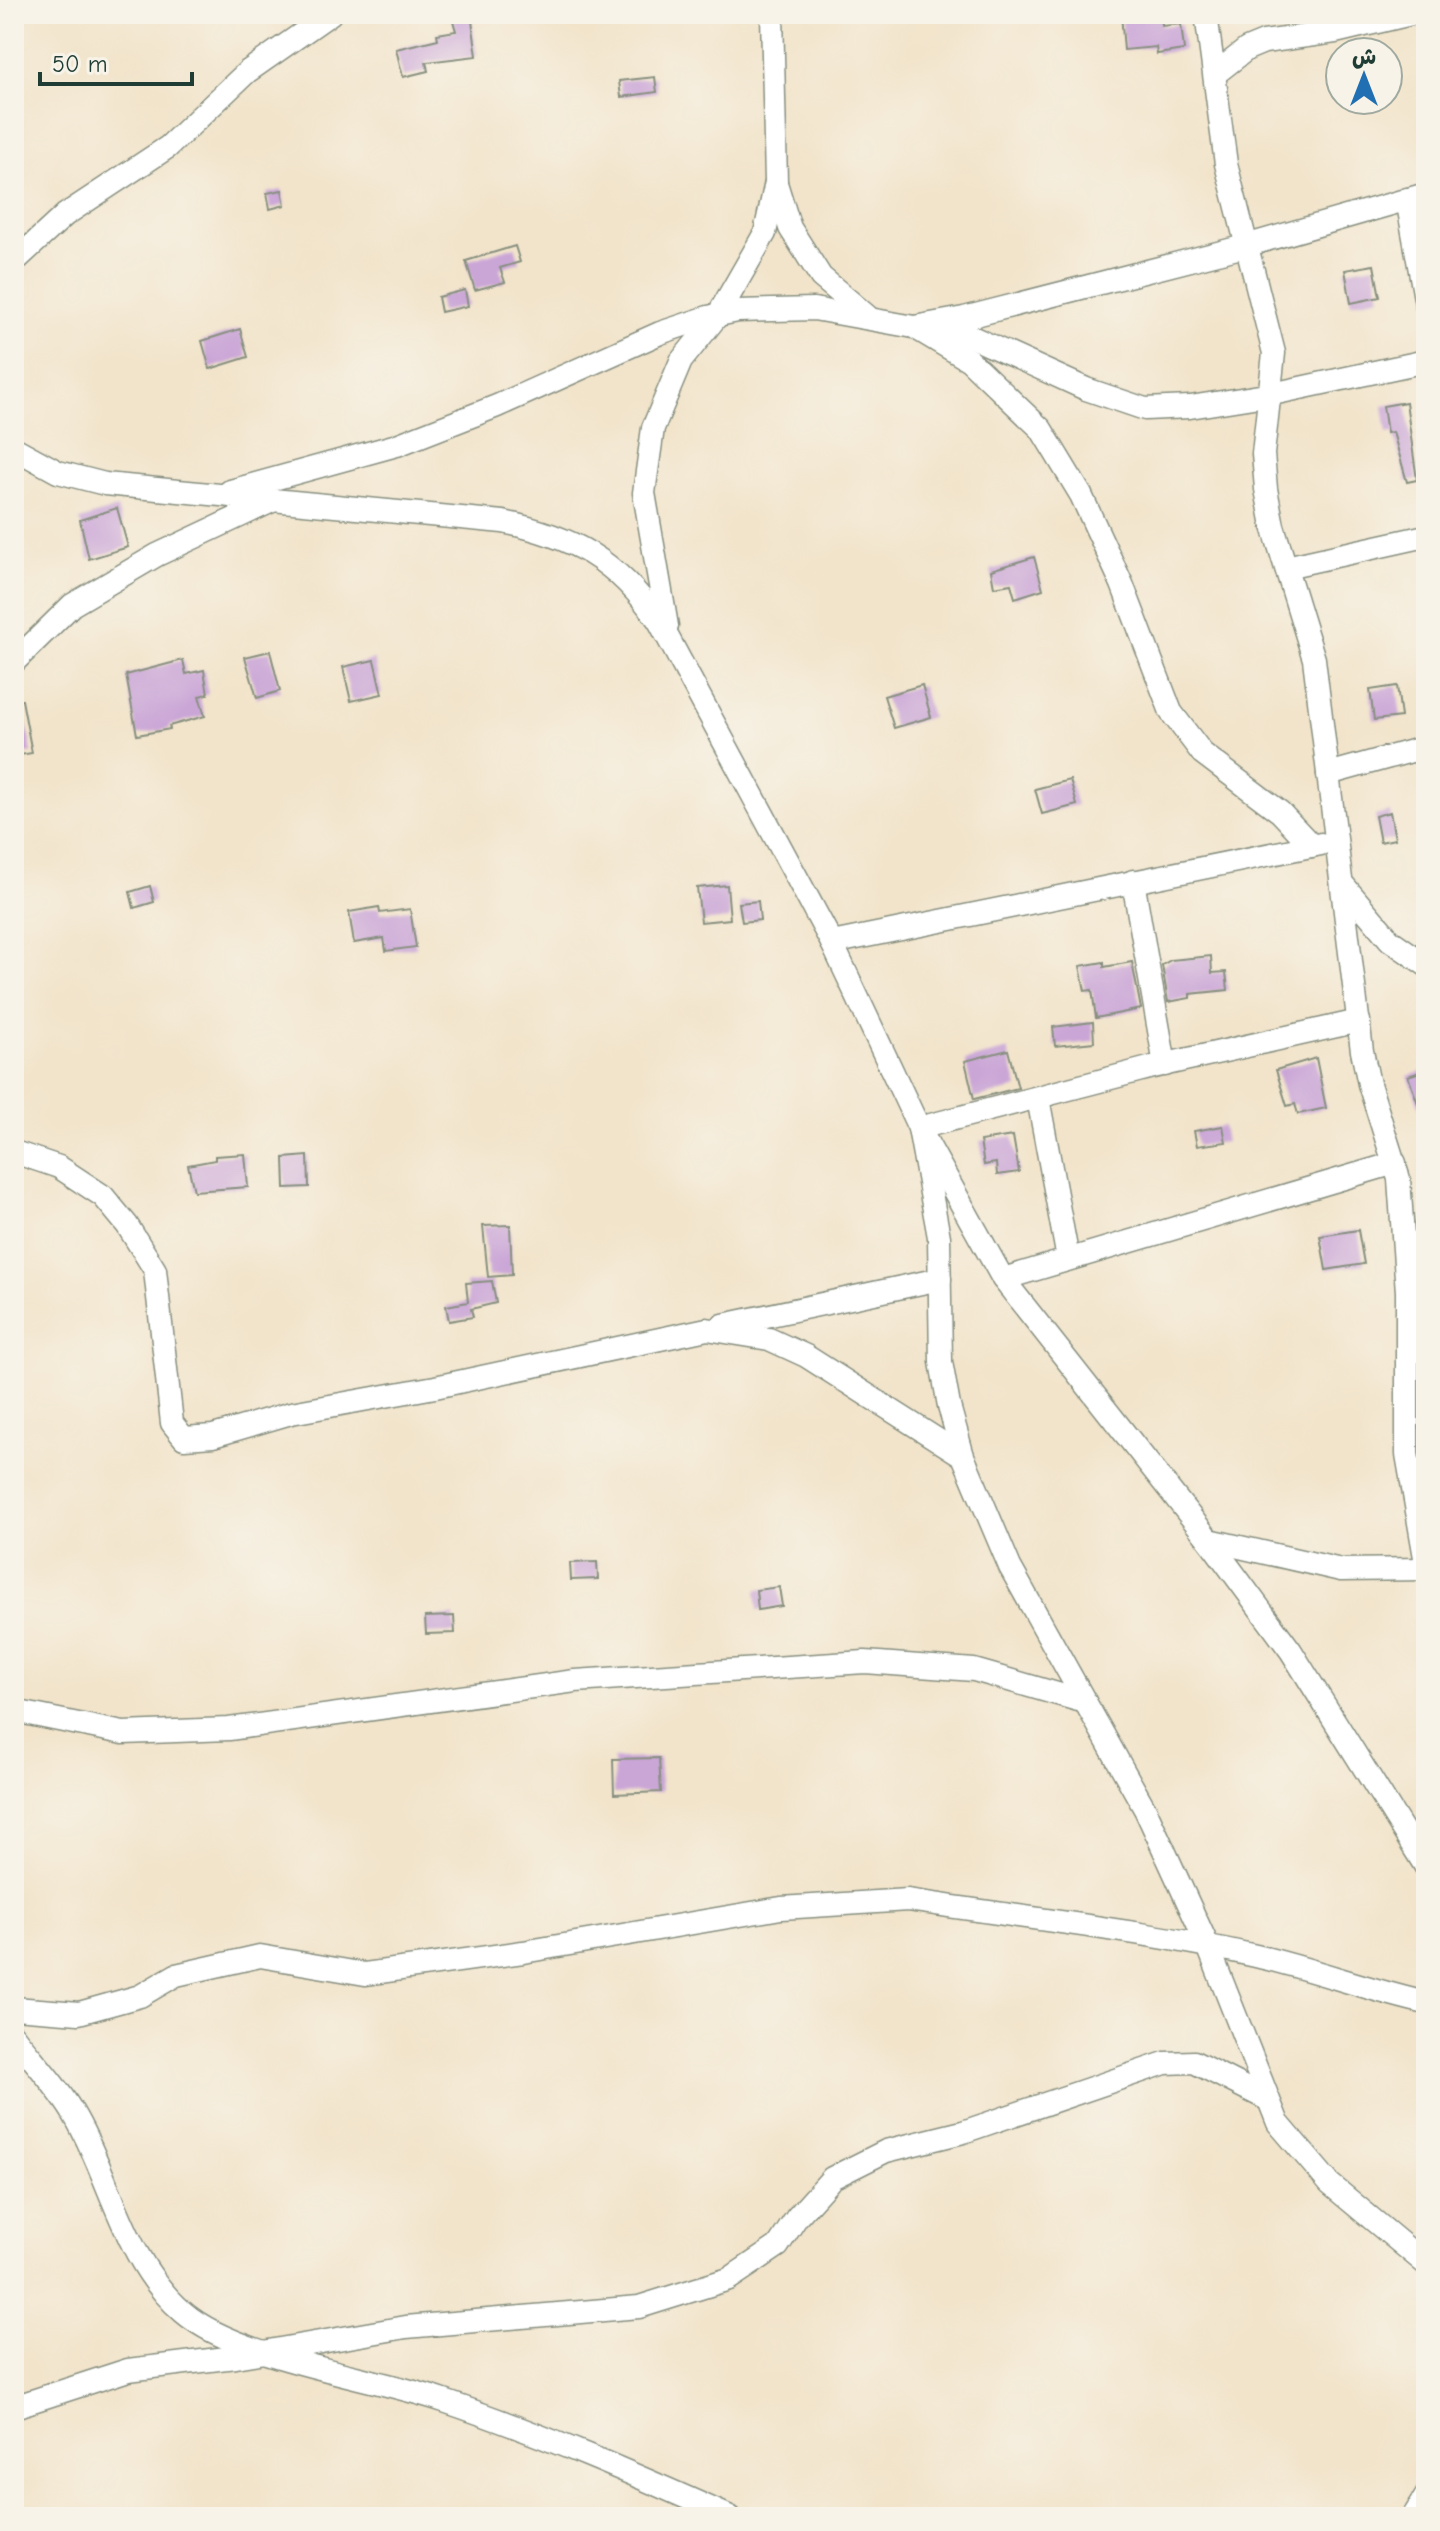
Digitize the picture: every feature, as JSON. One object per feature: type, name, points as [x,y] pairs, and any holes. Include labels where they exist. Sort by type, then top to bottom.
[{"type":"street","points":[[14,262],[65,215],[168,147],[247,72],[330,14]]},
{"type":"street","points":[[670,641],[644,493],[653,428],[681,361],[718,315],[765,233],[776,182],[772,14]]},
{"type":"street","points":[[1206,14],[1226,164],[1274,353],[1272,394],[1263,454],[1266,489],[1314,659],[1369,1084],[1395,1163],[1416,1296],[1407,1454],[1426,1563]]},
{"type":"street","points":[[1215,74],[1247,49],[1264,42],[1335,32],[1411,14]]},
{"type":"street","points":[[776,182],[790,228],[821,277],[868,316]]},
{"type":"street","points":[[914,327],[941,323],[1245,246],[1416,197],[1426,304]]},
{"type":"street","points":[[218,495],[397,445],[497,406],[660,333],[718,315],[767,309],[814,309],[868,316],[914,327],[969,360],[1041,429],[1081,495],[1122,584],[1171,712],[1202,753],[1280,812],[1312,846]]},
{"type":"street","points":[[941,323],[1086,389],[1145,409],[1190,407],[1272,394],[1426,361]]},
{"type":"street","points":[[14,448],[58,472]]},
{"type":"street","points":[[14,469],[58,472],[105,484],[503,522],[544,530],[578,545],[612,567],[640,594],[670,641],[832,943],[919,1128],[1003,1279],[1209,1540],[1291,1651],[1426,1867]]},
{"type":"street","points":[[14,662],[72,605],[157,555],[275,500]]},
{"type":"street","points":[[1286,567],[1426,536]]},
{"type":"street","points":[[1328,774],[1426,747]]},
{"type":"street","points":[[832,943],[1336,841]]},
{"type":"street","points":[[1133,881],[1165,1065]]},
{"type":"street","points":[[1341,882],[1390,940],[1426,965]]},
{"type":"street","points":[[919,1128],[1165,1065],[1359,1021]]},
{"type":"street","points":[[1038,1098],[1068,1259]]},
{"type":"street","points":[[919,1128],[939,1237],[941,1362],[963,1456],[1010,1567],[1146,1811],[1208,1946],[1265,2098],[1278,2123],[1330,2184],[1426,2264]]},
{"type":"street","points":[[14,1152],[59,1167],[103,1196],[127,1225],[155,1270],[172,1423],[184,1438],[213,1436],[291,1413],[435,1387],[940,1279]]},
{"type":"street","points":[[1003,1279],[1395,1163]]},
{"type":"street","points":[[707,1329],[769,1339],[806,1356],[963,1456]]},
{"type":"street","points":[[1209,1540],[1341,1570],[1426,1569]]},
{"type":"street","points":[[14,1711],[123,1733],[229,1729],[575,1681],[865,1662],[974,1670],[1085,1702]]},
{"type":"street","points":[[14,2008],[79,2013],[140,1996],[176,1975],[260,1956],[365,1974],[781,1908],[881,1899],[908,1900],[1208,1946],[1426,2003]]},
{"type":"street","points":[[14,2036],[75,2115],[132,2247],[152,2278],[182,2311],[215,2336],[441,2400],[555,2440],[730,2517]]},
{"type":"street","points":[[14,2407],[128,2370],[267,2351],[406,2327],[639,2307],[729,2279],[778,2246],[797,2217],[832,2178],[872,2158],[963,2132],[1165,2063],[1194,2062],[1265,2098]]},
{"type":"street","points":[[1413,2517],[1426,2496]]},
{"type":"building","points":[[451,14],[471,14],[477,56],[426,62],[428,71],[403,77],[396,49],[438,39],[437,34],[456,31]]},
{"type":"building","points":[[1121,14],[1161,14],[1162,26],[1181,24],[1184,50],[1157,54],[1156,47],[1124,50]]},
{"type":"building","points":[[655,77],[657,92],[621,97],[619,81]]},
{"type":"building","points":[[282,190],[285,205],[270,209],[267,193]]},
{"type":"building","points":[[515,246],[520,262],[500,268],[505,282],[475,290],[466,261]]},
{"type":"building","points":[[1374,265],[1380,297],[1351,303],[1345,270]]},
{"type":"building","points":[[465,290],[468,306],[441,312],[438,297]]},
{"type":"building","points":[[240,329],[248,357],[210,369],[202,341]]},
{"type":"building","points":[[1406,402],[1417,480],[1407,482],[1393,432],[1387,433],[1383,406]]},
{"type":"building","points":[[117,508],[128,547],[89,559],[80,520]]},
{"type":"building","points":[[1034,557],[1043,589],[1015,598],[1011,584],[994,587],[991,570]]},
{"type":"building","points":[[270,651],[280,691],[257,698],[245,657]]},
{"type":"building","points":[[183,660],[186,674],[204,670],[208,694],[199,696],[205,716],[169,726],[170,729],[137,735],[126,675]]},
{"type":"building","points":[[374,660],[382,694],[351,701],[343,667]]},
{"type":"building","points":[[922,685],[931,717],[894,728],[884,696]]},
{"type":"building","points":[[1397,686],[1401,717],[1374,720],[1370,690]]},
{"type":"building","points":[[14,700],[22,700],[32,753],[14,756]]},
{"type":"building","points":[[1070,780],[1077,805],[1042,814],[1035,789]]},
{"type":"building","points":[[1390,812],[1395,839],[1380,842],[1375,816]]},
{"type":"building","points":[[727,885],[730,919],[701,922],[697,888]]},
{"type":"building","points":[[150,886],[154,902],[134,908],[130,892]]},
{"type":"building","points":[[758,901],[760,920],[742,922],[739,903]]},
{"type":"building","points":[[379,907],[380,913],[410,909],[416,947],[386,951],[384,938],[354,943],[349,912]]},
{"type":"building","points":[[1211,956],[1212,973],[1226,972],[1228,990],[1190,994],[1190,998],[1168,1002],[1162,965],[1171,960]]},
{"type":"building","points":[[1104,962],[1104,967],[1132,962],[1141,1009],[1096,1018],[1092,990],[1085,991],[1080,966]]},
{"type":"building","points":[[1093,1022],[1094,1042],[1055,1046],[1053,1027]]},
{"type":"building","points":[[1008,1050],[1018,1088],[974,1099],[965,1061]]},
{"type":"building","points":[[1316,1058],[1326,1108],[1298,1114],[1295,1104],[1287,1106],[1276,1070]]},
{"type":"building","points":[[1426,1070],[1426,1120],[1424,1120],[1408,1076]]},
{"type":"building","points":[[1223,1126],[1226,1142],[1197,1146],[1194,1131]]},
{"type":"building","points":[[1013,1136],[1019,1172],[997,1175],[996,1163],[984,1165],[980,1141]]},
{"type":"building","points":[[245,1154],[248,1187],[194,1191],[188,1165],[215,1160],[215,1156]]},
{"type":"building","points":[[308,1156],[309,1187],[285,1188],[284,1158]]},
{"type":"building","points":[[510,1225],[512,1275],[488,1277],[483,1226]]},
{"type":"building","points":[[1358,1230],[1364,1264],[1326,1270],[1320,1236]]},
{"type":"building","points":[[492,1281],[496,1303],[471,1309],[473,1317],[449,1321],[446,1306],[468,1302],[466,1283]]},
{"type":"building","points":[[597,1562],[598,1579],[571,1580],[570,1563]]},
{"type":"building","points":[[779,1587],[782,1606],[758,1610],[756,1590]]},
{"type":"building","points":[[454,1616],[455,1633],[426,1634],[425,1617]]},
{"type":"building","points":[[659,1758],[661,1792],[614,1794],[613,1759]]}]
